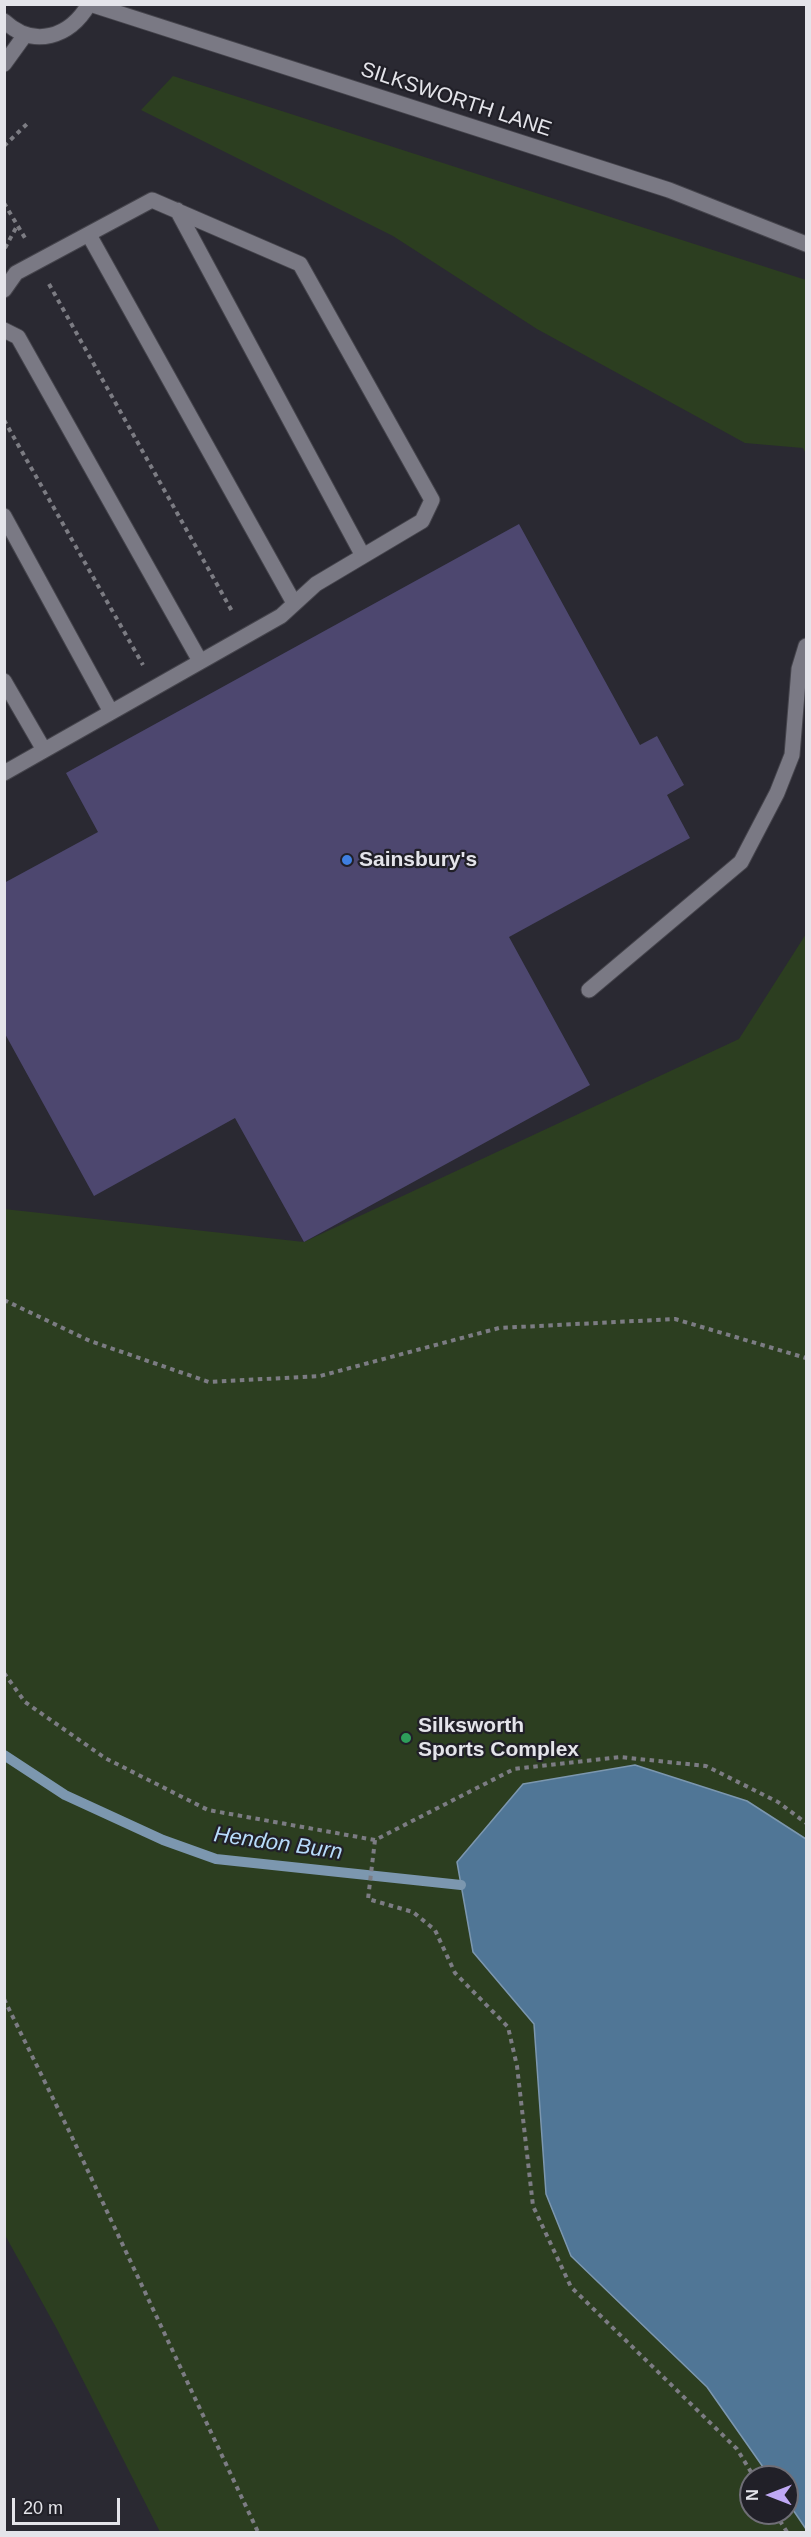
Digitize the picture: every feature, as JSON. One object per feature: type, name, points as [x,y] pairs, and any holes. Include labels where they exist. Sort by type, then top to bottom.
[{"type":"street","name":"SILKSWORTH LANE","points":[[4,21],[25,34],[40,37],[56,35],[70,28],[81,18],[89,4],[669,190],[807,244]]},
{"type":"street","points":[[4,64],[25,34]]},
{"type":"street","points":[[4,290],[16,273],[89,236],[152,200],[300,264],[432,500],[422,521],[316,584],[281,616],[4,773]]},
{"type":"street","points":[[177,210],[363,556]]},
{"type":"street","points":[[89,236],[294,603]]},
{"type":"street","points":[[4,330],[18,337],[200,661]]},
{"type":"street","points":[[4,516],[111,712]]},
{"type":"street","points":[[590,990],[741,862],[777,793],[792,755],[800,669],[807,646]]},
{"type":"street","points":[[4,681],[44,750]]},
{"type":"path","points":[[4,146],[28,123]]},
{"type":"path","points":[[4,203],[30,246]]},
{"type":"path","points":[[4,249],[18,225]]},
{"type":"path","points":[[45,276],[246,635]]},
{"type":"path","points":[[4,420],[156,687]]},
{"type":"path","points":[[4,1300],[90,1341],[209,1382],[320,1376],[499,1328],[675,1319],[807,1358]]},
{"type":"path","points":[[4,1673],[25,1702],[105,1758],[208,1810],[375,1840],[514,1769],[620,1757],[706,1766],[778,1802],[807,1823]]},
{"type":"path","points":[[375,1840],[368,1899],[413,1912],[435,1930],[454,1973],[508,2027],[518,2066],[533,2206],[571,2287],[736,2449],[746,2465]]},
{"type":"path","points":[[4,1998],[72,2135],[258,2532]]},
{"type":"green space","points":[[173,76],[806,280],[806,454],[803,448],[745,443],[537,329],[393,236],[141,110]]},
{"type":"green space","name":"Silksworth Sports Complex","points":[[806,934],[806,2532],[160,2532],[58,2331],[5,2235],[4,1209],[304,1242],[739,1039]]},
{"type":"water","points":[[635,1765],[747,1801],[806,1839],[806,2529],[799,2519],[799,2465],[762,2465],[707,2387],[571,2256],[546,2194],[534,2024],[473,1952],[457,1862],[523,1784]]},
{"type":"building","name":"Sainsbury's","points":[[519,524],[640,745],[657,736],[684,785],[667,795],[690,838],[509,937],[590,1085],[304,1242],[235,1118],[94,1196],[4,1032],[4,883],[98,832],[66,773]]},
{"type":"waterway","name":"Hendon Burn","points":[[4,1755],[65,1795],[163,1840],[216,1859],[461,1885]]},
{"type":"place","name":"Sainsbury's","points":[[347,860]]},
{"type":"place","name":"Silksworth Sports Complex","points":[[406,1738]]}]
